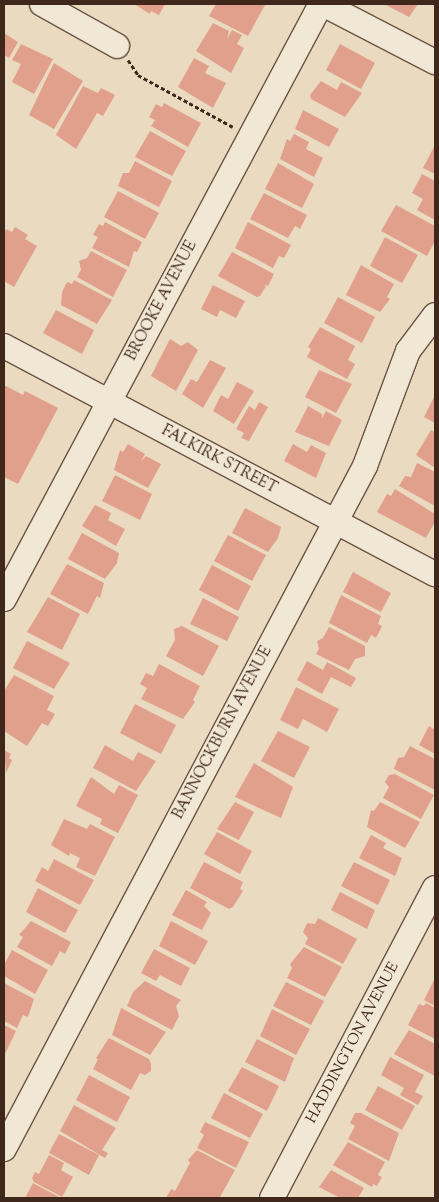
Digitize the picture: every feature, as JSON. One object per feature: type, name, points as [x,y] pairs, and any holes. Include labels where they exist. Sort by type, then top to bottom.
[{"type":"street","points":[[42,4],[117,46]]},
{"type":"street","points":[[322,4],[435,62]]},
{"type":"street","name":"BROOKE AVENUE","points":[[4,599],[249,135],[322,4]]},
{"type":"street","name":"BANNOCKBURN AVENUE","points":[[4,1150],[336,521],[386,416],[408,351],[435,315]]},
{"type":"street","name":"FALKIRK STREET","points":[[4,346],[435,574]]},
{"type":"street","name":"HADDINGTON AVENUE","points":[[272,1198],[435,888]]},
{"type":"path","points":[[117,46],[138,75],[249,135]]},
{"type":"building","points":[[134,4],[165,4],[159,15],[151,11],[150,14]]},
{"type":"building","points":[[216,4],[265,5],[248,36],[209,16]]},
{"type":"building","points":[[384,4],[418,4],[409,17]]},
{"type":"building","points":[[213,23],[229,31],[227,39],[232,30],[242,35],[237,44],[244,48],[231,73],[196,51]]},
{"type":"building","points":[[4,33],[18,42],[9,58],[4,55]]},
{"type":"building","points":[[21,44],[53,59],[34,94],[12,82],[21,64],[12,60]]},
{"type":"building","points":[[340,44],[375,63],[361,89],[326,70]]},
{"type":"building","points":[[194,58],[209,66],[205,73],[226,83],[213,108],[178,87]]},
{"type":"building","points":[[54,63],[83,81],[54,129],[29,115]]},
{"type":"building","points":[[321,81],[337,90],[341,82],[362,93],[345,117],[311,99],[310,95]]},
{"type":"building","points":[[83,86],[98,93],[101,88],[115,95],[103,116],[97,113],[76,149],[56,135]]},
{"type":"building","points":[[164,103],[201,123],[188,147],[151,126],[155,120],[149,117],[156,104],[162,107]]},
{"type":"building","points":[[303,110],[339,129],[329,147],[295,129]]},
{"type":"building","points":[[150,131],[186,151],[172,176],[135,157]]},
{"type":"building","points":[[294,134],[309,142],[306,149],[323,158],[314,177],[280,159],[287,139],[290,141]]},
{"type":"building","points":[[435,145],[435,174],[423,168]]},
{"type":"building","points":[[135,161],[172,181],[159,207],[118,186],[123,173],[129,173]]},
{"type":"building","points":[[278,163],[314,184],[302,208],[265,189]]},
{"type":"building","points":[[422,174],[435,181],[435,220],[417,210],[423,199],[412,193]]},
{"type":"building","points":[[118,191],[159,213],[145,239],[104,217]]},
{"type":"building","points":[[264,193],[307,215],[300,229],[295,226],[288,238],[250,219]]},
{"type":"building","points":[[396,205],[435,226],[435,241],[427,256],[381,231]]},
{"type":"building","points":[[105,222],[142,242],[137,252],[134,251],[129,267],[92,248],[98,237],[93,235],[99,224],[103,226]]},
{"type":"building","points":[[248,222],[291,245],[284,258],[279,256],[273,268],[235,248]]},
{"type":"building","points":[[15,227],[28,235],[25,239],[37,246],[14,287],[4,281],[4,234],[6,229],[12,232]]},
{"type":"building","points":[[385,237],[418,255],[402,283],[370,266]]},
{"type":"building","points":[[91,251],[127,270],[113,297],[77,277],[81,270],[79,261],[87,258]]},
{"type":"building","points":[[232,252],[274,274],[268,286],[263,284],[266,286],[260,296],[257,297],[218,276]]},
{"type":"building","points":[[361,265],[394,284],[387,297],[390,299],[380,312],[346,295]]},
{"type":"building","points":[[74,280],[112,300],[97,324],[61,305],[62,292],[67,282],[72,284]]},
{"type":"building","points":[[213,285],[245,301],[236,318],[220,310],[217,317],[201,309]]},
{"type":"building","points":[[338,297],[375,317],[362,343],[324,323]]},
{"type":"building","points":[[56,310],[94,330],[82,354],[43,333]]},
{"type":"building","points":[[320,327],[355,346],[348,360],[355,364],[347,379],[307,357],[311,349],[308,347]]},
{"type":"building","points":[[170,339],[181,346],[188,342],[198,350],[176,391],[151,376]]},
{"type":"building","points":[[210,360],[226,368],[203,408],[182,394],[191,379],[197,382]]},
{"type":"building","points":[[319,370],[352,384],[336,413],[305,397]]},
{"type":"building","points":[[237,382],[254,391],[234,424],[213,411],[221,395],[228,399]]},
{"type":"building","points":[[4,385],[23,395],[25,391],[58,408],[18,484],[4,477]]},
{"type":"building","points":[[435,395],[435,423],[424,417]]},
{"type":"building","points":[[259,402],[268,407],[249,441],[241,438],[244,433],[236,429],[249,406],[255,410]]},
{"type":"building","points":[[308,406],[322,414],[322,418],[326,411],[342,420],[329,446],[295,432]]},
{"type":"building","points":[[431,430],[435,432],[435,468],[416,455]]},
{"type":"building","points":[[128,444],[145,454],[141,461],[146,456],[161,464],[148,488],[114,470],[120,450],[123,452]]},
{"type":"building","points":[[293,444],[307,452],[311,445],[326,453],[316,478],[284,461]]},
{"type":"building","points":[[417,463],[435,472],[435,506],[399,486],[405,476],[411,477]]},
{"type":"building","points":[[115,475],[152,494],[140,520],[102,501]]},
{"type":"building","points":[[395,489],[435,514],[435,522],[426,538],[377,512],[387,494],[391,496]]},
{"type":"building","points":[[95,505],[111,513],[108,520],[125,529],[116,546],[82,526]]},
{"type":"building","points":[[245,508],[281,527],[278,538],[268,552],[232,533]]},
{"type":"building","points":[[82,533],[119,553],[117,563],[105,579],[68,559]]},
{"type":"building","points":[[228,535],[266,555],[252,581],[214,561]]},
{"type":"building","points":[[67,564],[104,583],[100,598],[97,596],[88,614],[50,594]]},
{"type":"building","points":[[212,565],[251,586],[238,611],[199,590]]},
{"type":"building","points":[[353,572],[391,593],[381,612],[343,592]]},
{"type":"building","points":[[341,595],[381,616],[378,624],[382,626],[376,638],[371,635],[367,643],[329,623]]},
{"type":"building","points":[[48,597],[80,614],[62,650],[27,632]]},
{"type":"building","points":[[203,598],[239,617],[227,641],[190,624]]},
{"type":"building","points":[[182,626],[219,646],[203,676],[166,656],[175,640],[174,629]]},
{"type":"building","points":[[329,627],[365,646],[365,656],[355,659],[349,670],[316,654],[319,649],[317,641],[323,638]]},
{"type":"building","points":[[27,641],[70,663],[54,689],[13,668]]},
{"type":"building","points":[[307,661],[323,670],[327,662],[356,678],[351,687],[331,677],[322,694],[297,680]]},
{"type":"building","points":[[159,664],[200,686],[193,700],[195,702],[183,719],[141,699],[147,688],[140,684],[146,673],[153,676]]},
{"type":"building","points":[[14,675],[54,696],[47,710],[55,714],[48,726],[42,723],[27,746],[4,731],[4,691]]},
{"type":"building","points":[[296,687],[339,709],[327,732],[303,719],[298,729],[280,720]]},
{"type":"building","points":[[135,704],[176,725],[161,754],[120,733]]},
{"type":"building","points":[[429,726],[435,730],[435,754],[419,745]]},
{"type":"building","points":[[278,731],[310,747],[294,778],[261,761]]},
{"type":"building","points":[[105,745],[133,761],[138,752],[156,761],[136,791],[93,768]]},
{"type":"building","points":[[410,746],[435,759],[435,790],[394,769],[398,758],[404,757]]},
{"type":"building","points":[[4,750],[11,754],[9,758],[12,760],[6,773]]},
{"type":"building","points":[[254,763],[293,787],[281,818],[235,797]]},
{"type":"building","points":[[395,774],[434,795],[421,819],[383,798],[389,787],[385,782],[389,775]]},
{"type":"building","points":[[91,777],[114,794],[119,785],[138,795],[118,833],[100,824],[102,819],[76,806]]},
{"type":"building","points":[[235,802],[254,812],[239,840],[217,829]]},
{"type":"building","points":[[380,802],[420,822],[405,848],[367,827],[371,810],[374,811]]},
{"type":"building","points":[[64,819],[87,829],[90,824],[115,837],[95,876],[76,867],[80,858],[70,853],[69,856],[51,845]]},
{"type":"building","points":[[217,832],[252,851],[240,874],[204,854]]},
{"type":"building","points":[[371,835],[386,843],[383,848],[402,858],[395,876],[359,858]]},
{"type":"building","points":[[54,859],[94,880],[80,905],[35,881],[42,867],[48,871]]},
{"type":"building","points":[[204,862],[243,882],[240,889],[243,891],[233,907],[229,909],[190,888]]},
{"type":"building","points":[[354,862],[390,880],[378,905],[341,886]]},
{"type":"building","points":[[38,888],[78,910],[65,933],[26,912]]},
{"type":"building","points":[[186,890],[207,902],[204,906],[211,913],[202,930],[172,915]]},
{"type":"building","points":[[340,892],[375,910],[367,929],[331,910]]},
{"type":"building","points":[[318,918],[357,939],[343,964],[305,944],[308,938],[303,932],[307,923],[315,924]]},
{"type":"building","points":[[31,921],[71,942],[65,954],[60,951],[52,966],[17,947],[23,937],[19,935]]},
{"type":"building","points":[[171,921],[208,941],[195,965],[159,946]]},
{"type":"building","points":[[304,947],[342,967],[325,997],[287,978],[292,968],[290,964]]},
{"type":"building","points":[[154,949],[190,968],[181,986],[160,975],[156,981],[141,973]]},
{"type":"building","points":[[12,950],[48,970],[35,994],[4,976],[4,965]]},
{"type":"building","points":[[435,978],[435,1006],[424,1000]]},
{"type":"building","points":[[145,981],[181,1000],[176,1006],[179,1016],[172,1030],[127,1006],[133,992]]},
{"type":"building","points":[[286,982],[324,1001],[311,1025],[273,1006]]},
{"type":"building","points":[[4,983],[34,999],[28,1017],[23,1015],[17,1028],[4,1021]]},
{"type":"building","points":[[426,1003],[435,1008],[435,1039],[408,1025],[419,1004],[424,1006]]},
{"type":"building","points":[[121,1008],[166,1032],[150,1055],[112,1035]]},
{"type":"building","points":[[272,1009],[310,1029],[296,1055],[260,1036]]},
{"type":"building","points":[[4,1025],[16,1031],[4,1056]]},
{"type":"building","points":[[409,1030],[435,1044],[435,1076],[394,1054]]},
{"type":"building","points":[[109,1038],[149,1059],[151,1071],[145,1075],[140,1073],[131,1090],[93,1069],[98,1059],[96,1058]]},
{"type":"building","points":[[257,1039],[294,1058],[285,1082],[245,1062]]},
{"type":"building","points":[[390,1057],[424,1075],[415,1092],[423,1096],[418,1105],[400,1095],[404,1088],[381,1075]]},
{"type":"building","points":[[242,1067],[279,1086],[267,1111],[228,1091]]},
{"type":"building","points":[[89,1075],[130,1097],[117,1122],[76,1100]]},
{"type":"building","points":[[378,1086],[415,1106],[402,1130],[365,1110]]},
{"type":"building","points":[[224,1093],[263,1114],[250,1138],[211,1118]]},
{"type":"building","points":[[74,1105],[116,1128],[102,1150],[108,1153],[105,1158],[60,1131]]},
{"type":"building","points":[[355,1113],[361,1113],[399,1133],[389,1161],[348,1139],[355,1126],[350,1123]]},
{"type":"building","points":[[205,1122],[249,1142],[236,1168],[197,1148],[204,1135],[200,1132]]},
{"type":"building","points":[[59,1134],[99,1155],[89,1175],[49,1153]]},
{"type":"building","points":[[348,1142],[385,1162],[378,1175],[382,1177],[377,1186],[373,1184],[372,1187],[333,1165]]},
{"type":"building","points":[[197,1150],[235,1170],[220,1197],[223,1198],[166,1198],[171,1189],[175,1191],[190,1163],[188,1160]]},
{"type":"building","points":[[49,1155],[64,1163],[61,1170],[73,1177],[62,1197],[34,1182],[32,1178],[35,1172],[39,1174]]},
{"type":"building","points":[[331,1170],[364,1188],[358,1198],[340,1198],[319,1187]]},
{"type":"building","points":[[33,1183],[61,1198],[25,1198]]}]
